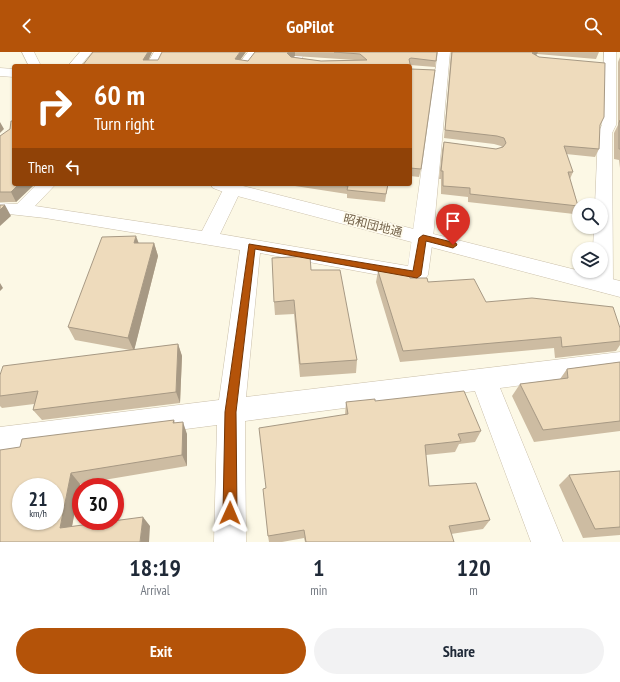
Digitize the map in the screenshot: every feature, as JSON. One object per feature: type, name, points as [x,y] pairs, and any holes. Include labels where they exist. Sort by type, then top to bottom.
[{"type":"street","points":[[28,52],[34,64]]},
{"type":"street","points":[[76,64],[86,52]]},
{"type":"street","points":[[153,64],[160,52]]},
{"type":"street","points":[[244,64],[254,52]]},
{"type":"street","points":[[0,208],[46,212],[252,245],[417,275],[442,144],[436,73],[444,52]]},
{"type":"street","points":[[296,60],[309,62]]},
{"type":"street","points":[[605,60],[615,126],[605,133],[612,193],[611,286]]},
{"type":"street","points":[[0,72],[12,73]]},
{"type":"street","points":[[21,210],[45,186]]},
{"type":"street","points":[[208,238],[229,186]]},
{"type":"street","name":"昭和団地通","points":[[229,186],[611,286]]},
{"type":"street","points":[[230,542],[231,412],[252,245]]},
{"type":"street","points":[[0,440],[620,362]]},
{"type":"street","points":[[484,380],[547,542]]},
{"type":"building","points":[[93,52],[148,52],[143,60],[158,60],[162,52],[240,52],[235,59],[248,61],[255,52],[290,52],[287,53],[291,57],[321,61],[367,60],[360,54],[334,52],[437,52],[436,61],[411,58],[409,59],[410,64],[84,64]]},
{"type":"building","points":[[452,52],[533,52],[532,53],[539,57],[605,63],[604,117],[600,125],[599,149],[564,146],[573,172],[568,172],[576,198],[572,198],[572,205],[470,194],[470,188],[443,186],[443,171],[441,171],[444,142],[496,149],[503,147],[506,143],[504,138],[497,136],[445,130]]},
{"type":"building","points":[[412,69],[435,70],[421,169],[412,168]]},
{"type":"building","points":[[620,120],[620,149],[619,149],[619,123]]},
{"type":"building","points":[[12,121],[12,186],[17,186],[11,192],[0,192],[0,136],[10,129]]},
{"type":"building","points":[[348,186],[388,186],[386,194],[347,190]]},
{"type":"building","points":[[0,205],[5,205],[0,210]]},
{"type":"building","points":[[136,236],[134,243],[154,243],[128,338],[68,327],[102,237]]},
{"type":"building","points":[[310,256],[311,270],[340,270],[357,360],[300,364],[294,300],[274,302],[272,258]]},
{"type":"building","points":[[378,271],[408,271],[410,278],[427,278],[428,282],[474,279],[486,302],[532,298],[613,307],[620,328],[620,341],[562,347],[561,337],[403,351]]},
{"type":"building","points":[[178,344],[176,392],[33,410],[38,391],[0,396],[0,375],[3,366]]},
{"type":"building","points":[[620,362],[620,421],[543,430],[520,384],[568,378],[567,369]]},
{"type":"building","points":[[464,391],[481,431],[458,434],[461,441],[425,445],[429,486],[476,483],[490,520],[449,526],[454,542],[306,542],[304,530],[268,536],[263,489],[266,488],[259,428],[348,414],[346,402],[375,399],[375,401]]},
{"type":"building","points":[[174,420],[173,423],[183,422],[182,455],[71,473],[64,508],[64,478],[12,478],[12,530],[64,530],[64,527],[72,526],[72,530],[124,530],[124,520],[143,517],[140,542],[0,542],[0,450],[20,447],[22,439]]},
{"type":"building","points":[[620,471],[620,527],[595,529],[569,475]]},
{"type":"route","points":[[230,513],[231,412],[252,245],[417,275],[423,238],[453,245]]}]
